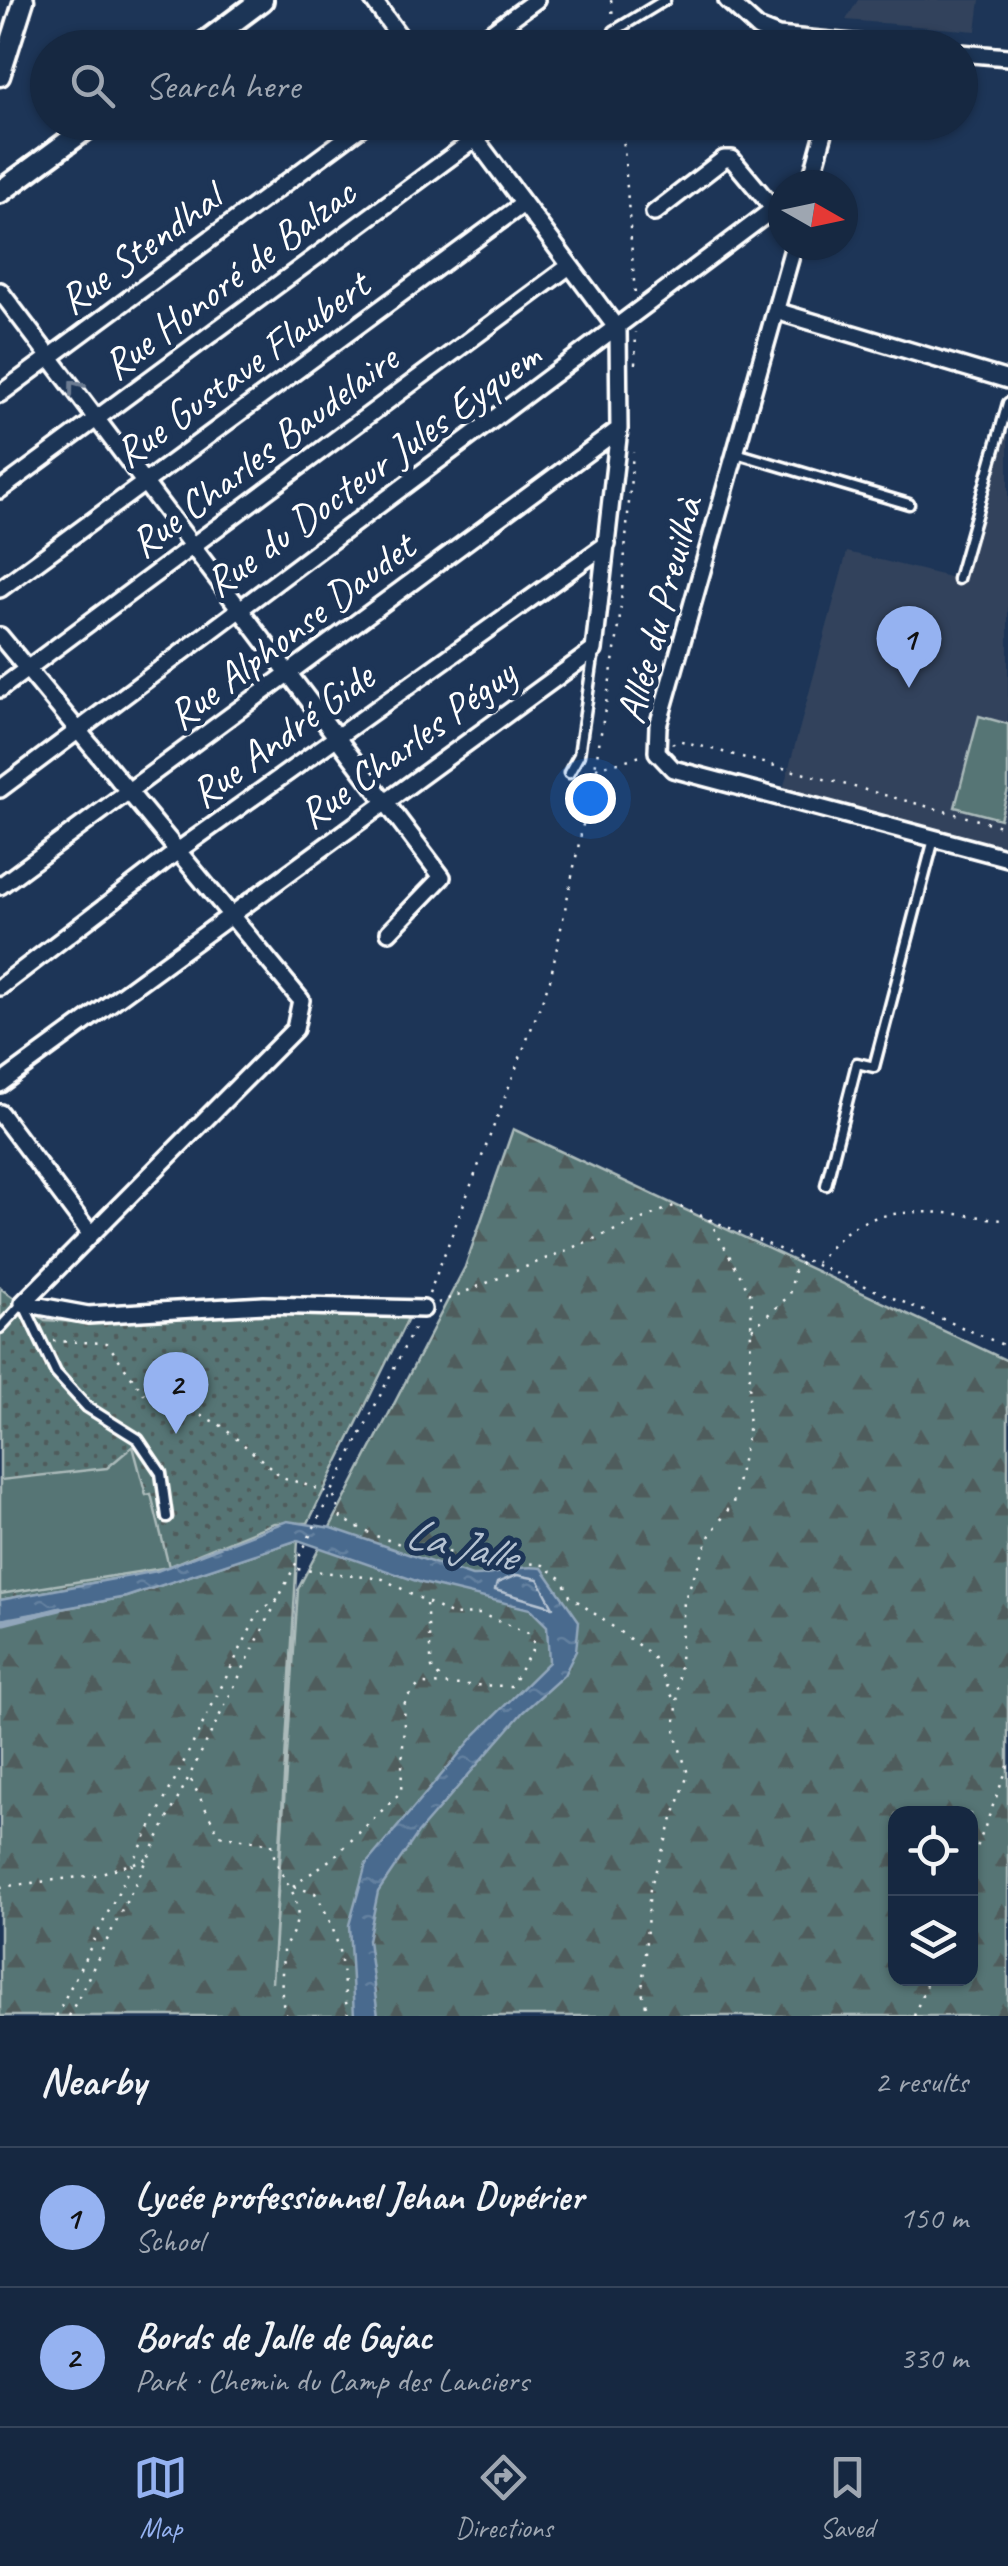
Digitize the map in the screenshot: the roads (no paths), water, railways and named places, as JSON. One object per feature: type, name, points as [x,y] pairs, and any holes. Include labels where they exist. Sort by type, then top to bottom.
[{"type":"main road","points":[[222,30],[262,0]]},
{"type":"main road","points":[[0,192],[71,140]]},
{"type":"street","points":[[0,76],[24,0]]},
{"type":"street","points":[[373,0],[395,30]]},
{"type":"street","points":[[495,30],[536,0]]},
{"type":"street","points":[[728,0],[763,30]]},
{"type":"street","points":[[978,54],[1008,56]]},
{"type":"street","name":"Rue Stendhal","points":[[0,394],[344,140]]},
{"type":"street","name":"Rue Honoré de Balzac","points":[[0,490],[474,140]]},
{"type":"street","points":[[476,140],[618,330],[620,428],[594,650]]},
{"type":"street","points":[[814,170],[823,140]]},
{"type":"street","points":[[654,213],[724,159],[732,159],[768,197]]},
{"type":"street","name":"Rue Gustave Flaubert","points":[[0,590],[523,204]]},
{"type":"street","name":"Rue du Docteur Jules Eyquem","points":[[0,789],[768,219]]},
{"type":"street","name":"Allée du Preuilhà","points":[[790,260],[658,726],[657,752],[673,770],[1008,858]]},
{"type":"street","name":"Rue Charles Baudelaire","points":[[0,689],[568,267]]},
{"type":"street","points":[[0,291],[442,877],[389,932]]},
{"type":"street","points":[[776,311],[1008,380]]},
{"type":"street","name":"Rue Alphonse Daudet","points":[[0,886],[620,428]]},
{"type":"street","name":"Rue André Gide","points":[[0,986],[180,850],[607,544]]},
{"type":"street","points":[[0,636],[233,913],[301,1000],[294,1029],[22,1303]]},
{"type":"street","name":"Rue Charles Péguy","points":[[0,1084],[594,650]]},
{"type":"street","points":[[0,1113],[89,1232]]},
{"type":"street","points":[[22,1303],[88,1315],[264,1304],[423,1310]]},
{"type":"lane","points":[[623,30],[665,0]]},
{"type":"lane","points":[[958,579],[1008,403]]},
{"type":"lane","points":[[736,453],[909,504]]},
{"type":"lane","points":[[569,772],[580,755],[594,650]]},
{"type":"lane","points":[[826,1185],[858,1062],[874,1067],[934,839]]},
{"type":"lane","points":[[0,1328],[22,1303],[56,1374],[88,1407],[138,1439],[161,1473],[167,1516]]},
{"type":"water","points":[[287,1521],[332,1528],[472,1576],[542,1568],[579,1621],[576,1651],[564,1675],[523,1712],[418,1833],[378,1892],[368,1940],[378,2016],[354,2016],[349,1925],[366,1864],[476,1734],[549,1662],[547,1626],[530,1609],[422,1583],[298,1540],[126,1597],[0,1620],[0,1600],[157,1571]]},
{"type":"waterway","name":"La Jalle","points":[[0,1624],[60,1609]]},
{"type":"place","name":"Lycée professionnel Jehan Dupérier","points":[[909,688]]},
{"type":"place","name":"Bords de Jalle de Gajac","points":[[176,1434]]}]
